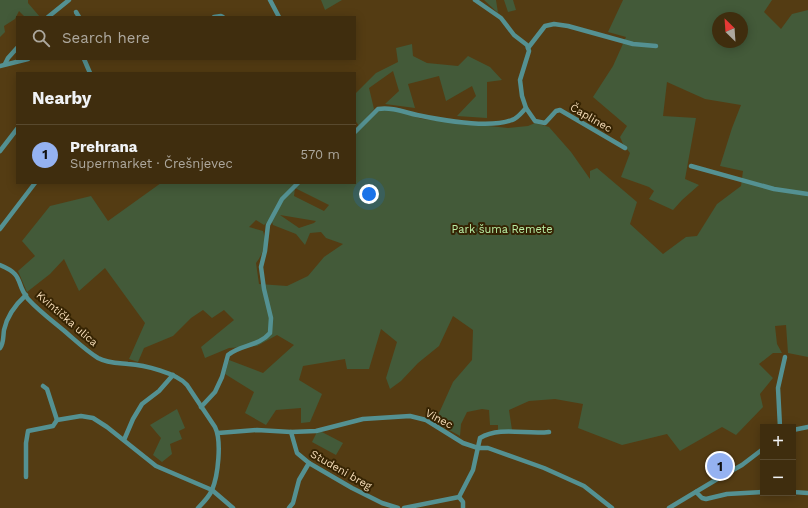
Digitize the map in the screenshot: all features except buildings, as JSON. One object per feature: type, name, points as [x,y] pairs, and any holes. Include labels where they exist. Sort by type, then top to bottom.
[{"type":"street","points":[[49,16],[69,0]]},
{"type":"street","points":[[270,0],[279,16]]},
{"type":"street","points":[[475,0],[501,18],[514,36],[527,45],[528,48],[546,26],[554,24],[568,26],[633,44],[656,46]]},
{"type":"street","points":[[76,12],[78,16]]},
{"type":"street","name":"Čaplinec","points":[[528,48],[520,80],[522,96],[526,108],[535,121],[545,123],[556,111],[560,110],[626,148]]},
{"type":"street","points":[[3,65],[16,49]]},
{"type":"street","points":[[3,65],[24,60]]},
{"type":"street","points":[[84,60],[90,72]]},
{"type":"street","points":[[356,131],[378,109],[383,108],[398,109],[453,121],[490,124],[513,120],[526,108]]},
{"type":"street","points":[[0,151],[16,130]]},
{"type":"street","points":[[691,166],[774,189],[808,194]]},
{"type":"street","points":[[0,229],[34,184]]},
{"type":"street","points":[[201,407],[215,392],[222,377],[228,355],[237,349],[262,341],[270,333],[271,318],[264,289],[261,267],[265,251],[268,225],[282,199],[297,184]]},
{"type":"street","name":"Kvintička ulica","points":[[0,265],[10,269],[15,274],[26,295],[52,321],[99,359],[118,363],[140,365],[173,375],[184,381],[218,433]]},
{"type":"street","points":[[0,348],[10,314],[16,305],[26,295]]},
{"type":"street","points":[[780,424],[778,388],[785,357]]},
{"type":"street","points":[[124,440],[133,418],[142,404],[159,391],[173,375]]},
{"type":"street","points":[[43,386],[47,389],[57,420]]},
{"type":"street","points":[[26,478],[26,444],[28,431],[53,426],[57,420],[81,416],[94,418],[156,466],[212,490],[233,508]]},
{"type":"street","name":"Vinec","points":[[218,433],[257,430],[291,432],[316,431],[363,419],[410,416],[426,420],[463,443],[478,448],[488,448],[562,475],[584,486],[612,508]]},
{"type":"street","points":[[796,429],[808,427]]},
{"type":"street","name":"Studeni breg","points":[[291,432],[297,453],[309,463],[352,488],[382,503],[398,508]]},
{"type":"street","points":[[459,497],[473,470],[480,438],[495,432],[549,432]]},
{"type":"street","points":[[198,508],[212,490],[217,463],[218,433]]},
{"type":"street","points":[[669,508],[742,465],[760,451]]},
{"type":"street","points":[[289,508],[293,503],[299,480],[309,463]]},
{"type":"street","points":[[696,492],[702,498],[706,499],[727,494],[760,492]]},
{"type":"street","points":[[796,492],[808,493]]},
{"type":"street","points":[[404,508],[459,497]]},
{"type":"street","points":[[459,497],[463,502],[463,508]]},
{"type":"green space","points":[[0,0],[28,0],[28,3],[39,16],[24,16],[19,11],[15,19],[4,26],[5,32],[0,37]]},
{"type":"green space","points":[[321,0],[342,0],[325,10]]},
{"type":"green space","points":[[484,0],[496,0],[498,13]]},
{"type":"green space","points":[[504,0],[513,0],[516,10],[508,12]]},
{"type":"green space","name":"Park šuma Remete","points":[[623,0],[772,0],[764,12],[781,29],[792,14],[808,10],[808,357],[788,353],[786,325],[775,326],[777,344],[782,353],[773,353],[759,364],[773,378],[760,394],[763,407],[736,435],[722,427],[680,451],[667,434],[622,445],[578,428],[583,404],[555,399],[529,401],[509,410],[512,430],[498,430],[498,425],[490,425],[489,410],[482,409],[467,412],[461,424],[460,436],[435,422],[453,382],[472,360],[473,330],[453,316],[439,346],[418,363],[401,381],[390,389],[386,378],[397,342],[381,329],[369,369],[347,369],[345,359],[303,366],[299,380],[322,394],[310,422],[301,423],[301,408],[276,410],[266,425],[245,413],[254,392],[225,374],[229,360],[263,373],[294,345],[277,335],[257,346],[229,348],[205,358],[201,347],[234,320],[224,310],[212,318],[203,310],[191,318],[173,336],[144,348],[138,362],[129,359],[145,323],[105,268],[79,291],[64,259],[50,274],[27,292],[18,271],[35,256],[22,241],[50,206],[91,196],[108,221],[160,184],[356,184],[356,132],[377,111],[388,108],[422,119],[508,128],[528,126],[535,123],[549,127],[571,152],[590,179],[590,171],[597,168],[637,202],[630,224],[663,254],[686,237],[697,236],[717,204],[741,186],[743,171],[720,166],[741,105],[705,99],[667,82],[663,116],[696,118],[685,179],[699,185],[673,210],[649,199],[654,191],[649,187],[621,177],[630,153],[620,137],[627,126],[593,97],[613,66],[626,37],[608,32]],"holes":[[[295,188],[329,205],[324,211],[294,196]],[[280,215],[316,221],[299,228]],[[271,219],[273,225],[296,234],[305,245],[310,233],[321,232],[326,238],[343,244],[324,257],[308,276],[287,286],[259,284],[256,263],[261,256],[265,239],[263,231],[249,227],[256,220],[264,225]]]},
{"type":"green space","points":[[412,44],[413,56],[427,63],[458,66],[468,56],[490,67],[502,80],[487,82],[487,118],[457,116],[476,96],[472,86],[446,101],[439,76],[408,84],[415,108],[385,104],[399,91],[393,71],[369,88],[374,109],[359,126],[356,122],[356,93],[376,73],[398,62],[396,48]]},
{"type":"green space","points":[[177,409],[185,428],[179,431],[182,439],[170,444],[172,454],[162,462],[153,455],[161,438],[150,425]]},
{"type":"green space","points":[[320,431],[343,443],[336,455],[312,442],[317,432]]},
{"type":"place","name":"Prehrana","points":[[720,466]]}]
